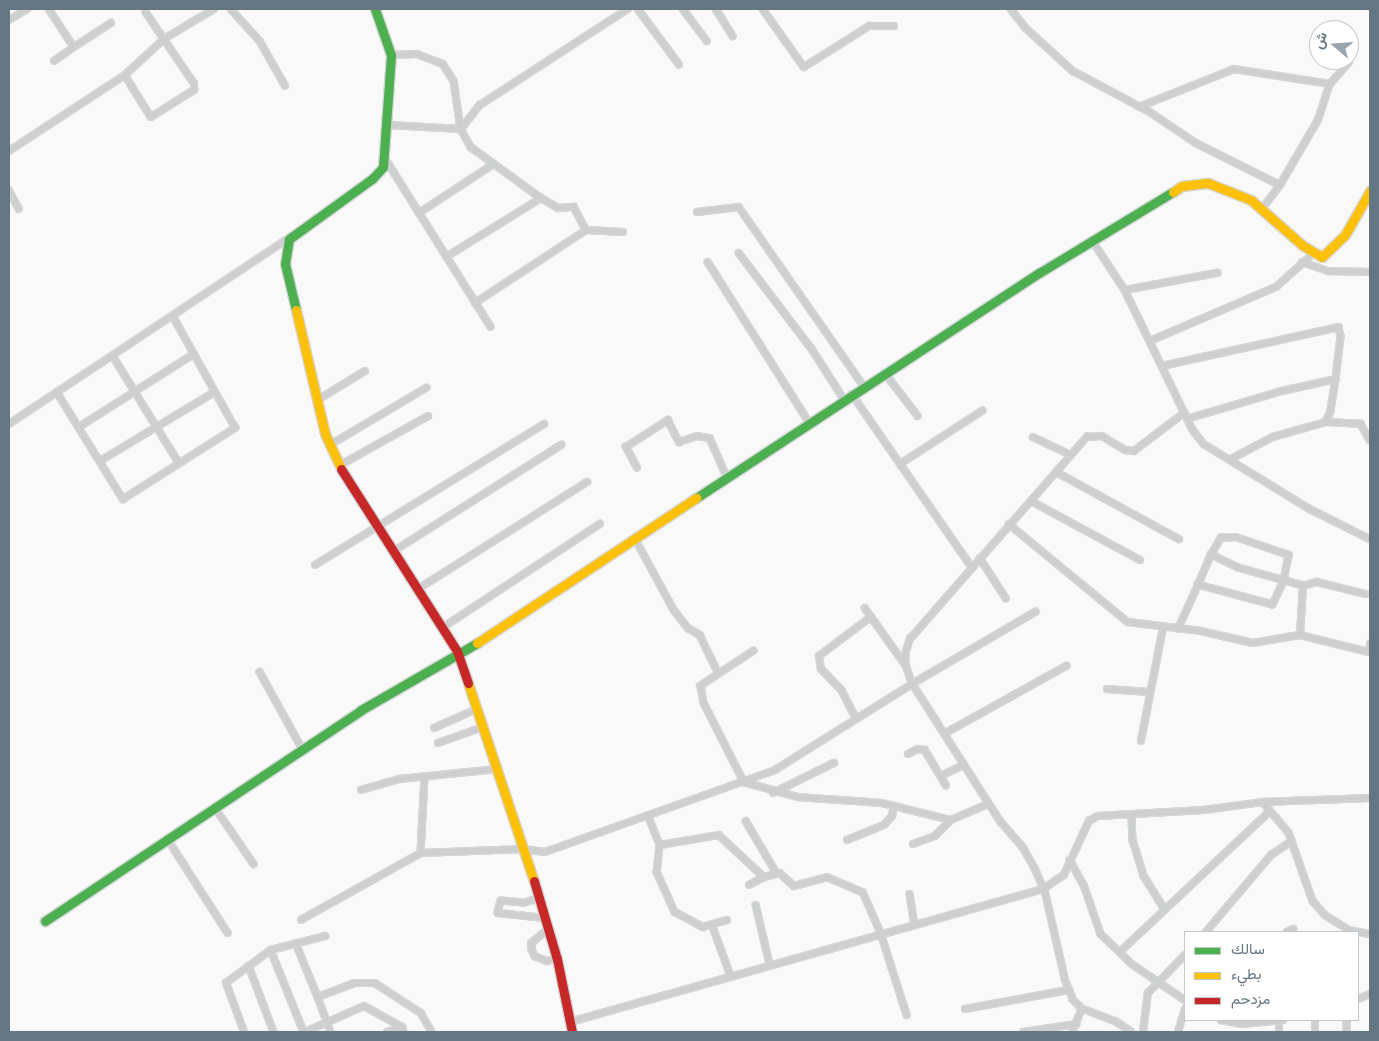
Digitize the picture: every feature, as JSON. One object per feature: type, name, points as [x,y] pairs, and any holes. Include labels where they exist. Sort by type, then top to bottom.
[{"type":"street","points":[[9,20],[27,9]]},
{"type":"street","points":[[49,9],[74,47]]},
{"type":"street","points":[[9,151],[126,76],[164,39],[214,9]]},
{"type":"street","points":[[231,9],[260,42],[285,85]]},
{"type":"street","points":[[9,424],[173,317],[294,234],[372,179],[383,167],[388,126],[391,55],[375,9]]},
{"type":"street","points":[[461,129],[480,105],[628,9]]},
{"type":"street","points":[[638,9],[679,64]]},
{"type":"street","points":[[683,9],[708,41]]},
{"type":"street","points":[[716,9],[733,36]]},
{"type":"street","points":[[763,9],[804,67],[869,26],[894,26]]},
{"type":"street","points":[[1012,9],[1026,28],[1073,71],[1139,106],[1196,143],[1280,185]]},
{"type":"street","points":[[126,76],[151,117],[194,90],[194,84],[146,13]]},
{"type":"street","points":[[54,61],[111,23]]},
{"type":"street","points":[[391,55],[417,54],[443,64],[454,81],[461,129],[471,147],[492,165],[558,208],[574,207],[586,230]]},
{"type":"street","points":[[1139,106],[1234,69],[1330,84]]},
{"type":"street","points":[[1262,209],[1280,185],[1318,120],[1330,84],[1342,70]]},
{"type":"street","points":[[388,126],[461,129]]},
{"type":"street","points":[[385,158],[491,328]]},
{"type":"street","points":[[419,213],[492,165]]},
{"type":"street","points":[[45,921],[169,841],[361,710],[458,655],[615,551],[636,540],[864,386],[1092,240],[1182,186],[1196,183],[1227,188],[1262,209],[1313,254],[1322,257],[1333,250],[1345,235],[1370,191]]},
{"type":"street","points":[[9,190],[19,209]]},
{"type":"street","points":[[446,257],[541,198]]},
{"type":"street","points":[[697,212],[739,207],[864,386]]},
{"type":"street","points":[[475,303],[586,230],[623,232]]},
{"type":"street","points":[[294,234],[286,248],[285,264],[316,400],[330,445],[340,466],[458,655],[524,848],[557,960],[572,1032]]},
{"type":"street","points":[[1092,240],[1125,290],[1186,416],[1204,444],[1231,459],[1281,493],[1370,539]]},
{"type":"street","points":[[739,253],[900,464],[972,567]]},
{"type":"street","points":[[1150,342],[1276,287],[1313,254]]},
{"type":"street","points":[[708,262],[809,422]]},
{"type":"street","points":[[1302,262],[1328,271],[1370,272]]},
{"type":"street","points":[[1125,290],[1217,272]]},
{"type":"street","points":[[57,392],[123,499],[235,428],[173,317]]},
{"type":"street","points":[[1162,366],[1339,327],[1341,337],[1336,379],[1331,412],[1326,422]]},
{"type":"street","points":[[79,427],[194,354]]},
{"type":"street","points":[[113,356],[180,463]]},
{"type":"street","points":[[316,400],[365,371]]},
{"type":"street","points":[[885,373],[918,416]]},
{"type":"street","points":[[905,664],[910,639],[1009,524],[1058,473],[1087,436],[1094,435],[1134,451],[1186,416],[1336,379]]},
{"type":"street","points":[[330,445],[426,388]]},
{"type":"street","points":[[100,461],[215,392]]},
{"type":"street","points":[[900,464],[982,411]]},
{"type":"street","points":[[340,466],[428,416]]},
{"type":"street","points":[[636,468],[626,447],[668,420],[678,442],[697,436],[710,438],[727,477]]},
{"type":"street","points":[[1231,459],[1272,437],[1326,422],[1361,424],[1370,440]]},
{"type":"street","points":[[315,565],[377,525],[544,424]]},
{"type":"street","points":[[1033,437],[1071,455]]},
{"type":"street","points":[[394,551],[561,445]]},
{"type":"street","points":[[1058,473],[1179,540]]},
{"type":"street","points":[[418,589],[587,482]]},
{"type":"street","points":[[1031,501],[1140,560]]},
{"type":"street","points":[[442,628],[600,524]]},
{"type":"street","points":[[1009,524],[1128,622],[1164,628],[1201,630],[1253,643],[1300,635],[1369,652],[1370,644]]},
{"type":"street","points":[[1178,629],[1211,555],[1221,538],[1236,537],[1289,555],[1284,581],[1273,605],[1198,585]]},
{"type":"street","points":[[636,540],[674,610],[688,628],[700,635],[718,672]]},
{"type":"street","points":[[1211,555],[1238,568],[1303,586],[1317,582],[1366,594]]},
{"type":"street","points":[[980,558],[1006,598]]},
{"type":"street","points":[[1300,635],[1303,586]]},
{"type":"street","points":[[865,608],[905,664],[912,684],[988,804],[1023,848],[1043,889],[1069,990],[1082,1008],[1116,1022],[1131,1032]]},
{"type":"street","points":[[301,920],[421,853],[524,848],[545,852],[775,770],[912,684],[1035,612]]},
{"type":"street","points":[[856,719],[842,691],[821,669],[819,656],[871,617]]},
{"type":"street","points":[[1141,741],[1149,692],[1164,628]]},
{"type":"street","points":[[754,651],[718,672],[700,686],[701,695],[744,782],[772,792],[894,806],[951,820]]},
{"type":"street","points":[[944,734],[1066,666]]},
{"type":"street","points":[[260,672],[303,750]]},
{"type":"street","points":[[1107,689],[1149,692]]},
{"type":"street","points":[[434,728],[477,709]]},
{"type":"street","points":[[438,743],[483,727]]},
{"type":"street","points":[[908,754],[918,749],[925,750],[946,785]]},
{"type":"street","points":[[772,792],[834,763]]},
{"type":"street","points":[[941,776],[964,765]]},
{"type":"street","points":[[361,790],[399,779],[497,769]]},
{"type":"street","points":[[421,853],[425,776]]},
{"type":"street","points":[[570,1022],[770,964],[1043,889],[1064,875],[1089,821],[1098,816],[1204,810],[1263,802],[1370,798]]},
{"type":"street","points":[[1263,802],[1292,841],[1313,901],[1325,915],[1348,931]]},
{"type":"street","points":[[913,844],[935,836],[951,820],[988,804]]},
{"type":"street","points":[[847,840],[884,825],[892,816],[894,806]]},
{"type":"street","points":[[216,809],[254,864]]},
{"type":"street","points":[[1120,951],[1270,811]]},
{"type":"street","points":[[648,815],[660,845],[657,872],[675,912],[694,924],[713,926],[727,920]]},
{"type":"street","points":[[1132,815],[1133,840],[1144,876],[1165,909]]},
{"type":"street","points":[[746,822],[776,872]]},
{"type":"street","points":[[660,845],[719,836],[764,878]]},
{"type":"street","points":[[169,841],[228,933]]},
{"type":"street","points":[[1207,931],[1271,855],[1292,841]]},
{"type":"street","points":[[1070,860],[1084,885],[1101,934],[1157,984],[1184,999]]},
{"type":"street","points":[[749,885],[776,872],[784,874],[794,886],[827,877],[863,892],[881,933],[907,1015]]},
{"type":"street","points":[[910,894],[916,924]]},
{"type":"street","points":[[539,899],[524,903],[501,900],[498,913],[545,918]]},
{"type":"street","points":[[756,905],[770,964]]},
{"type":"street","points":[[713,926],[731,976]]},
{"type":"street","points":[[548,930],[532,943],[532,949],[535,956],[548,961],[557,960]]},
{"type":"street","points":[[244,1032],[226,983],[271,950],[326,936]]},
{"type":"street","points":[[296,943],[330,1032]]},
{"type":"street","points":[[271,950],[304,1032],[364,1006],[403,1030]]},
{"type":"street","points":[[1142,1032],[1148,994],[1184,956]]},
{"type":"street","points":[[249,966],[274,1032]]},
{"type":"street","points":[[318,997],[354,983],[375,983],[421,1013],[432,1032]]},
{"type":"street","points":[[965,1010],[1069,990]]},
{"type":"street","points":[[1072,1032],[1082,1008]]},
{"type":"street","points":[[1178,1032],[1184,1012]]},
{"type":"street","points":[[1226,1021],[1242,1024],[1271,1021]]},
{"type":"street","points":[[1023,1032],[1076,1024]]},
{"type":"street","points":[[387,1032],[403,1030]]},
{"type":"traffic: fast","points":[[296,310],[285,264],[289,239],[372,179],[383,167],[391,55],[375,9]]},
{"type":"traffic: fast","points":[[696,498],[1039,273],[1173,192]]},
{"type":"traffic: fast","points":[[45,921],[361,710],[477,643]]},
{"type":"traffic: slow","points":[[1173,192],[1182,186],[1208,183],[1251,200],[1302,245],[1322,257],[1345,235],[1370,191]]},
{"type":"traffic: slow","points":[[296,310],[325,434],[341,469]]},
{"type":"traffic: slow","points":[[477,643],[696,498]]},
{"type":"traffic: slow","points":[[468,683],[534,881]]},
{"type":"traffic: jam","points":[[341,469],[457,651],[468,683]]},
{"type":"traffic: jam","points":[[534,881],[557,959],[572,1032]]}]
